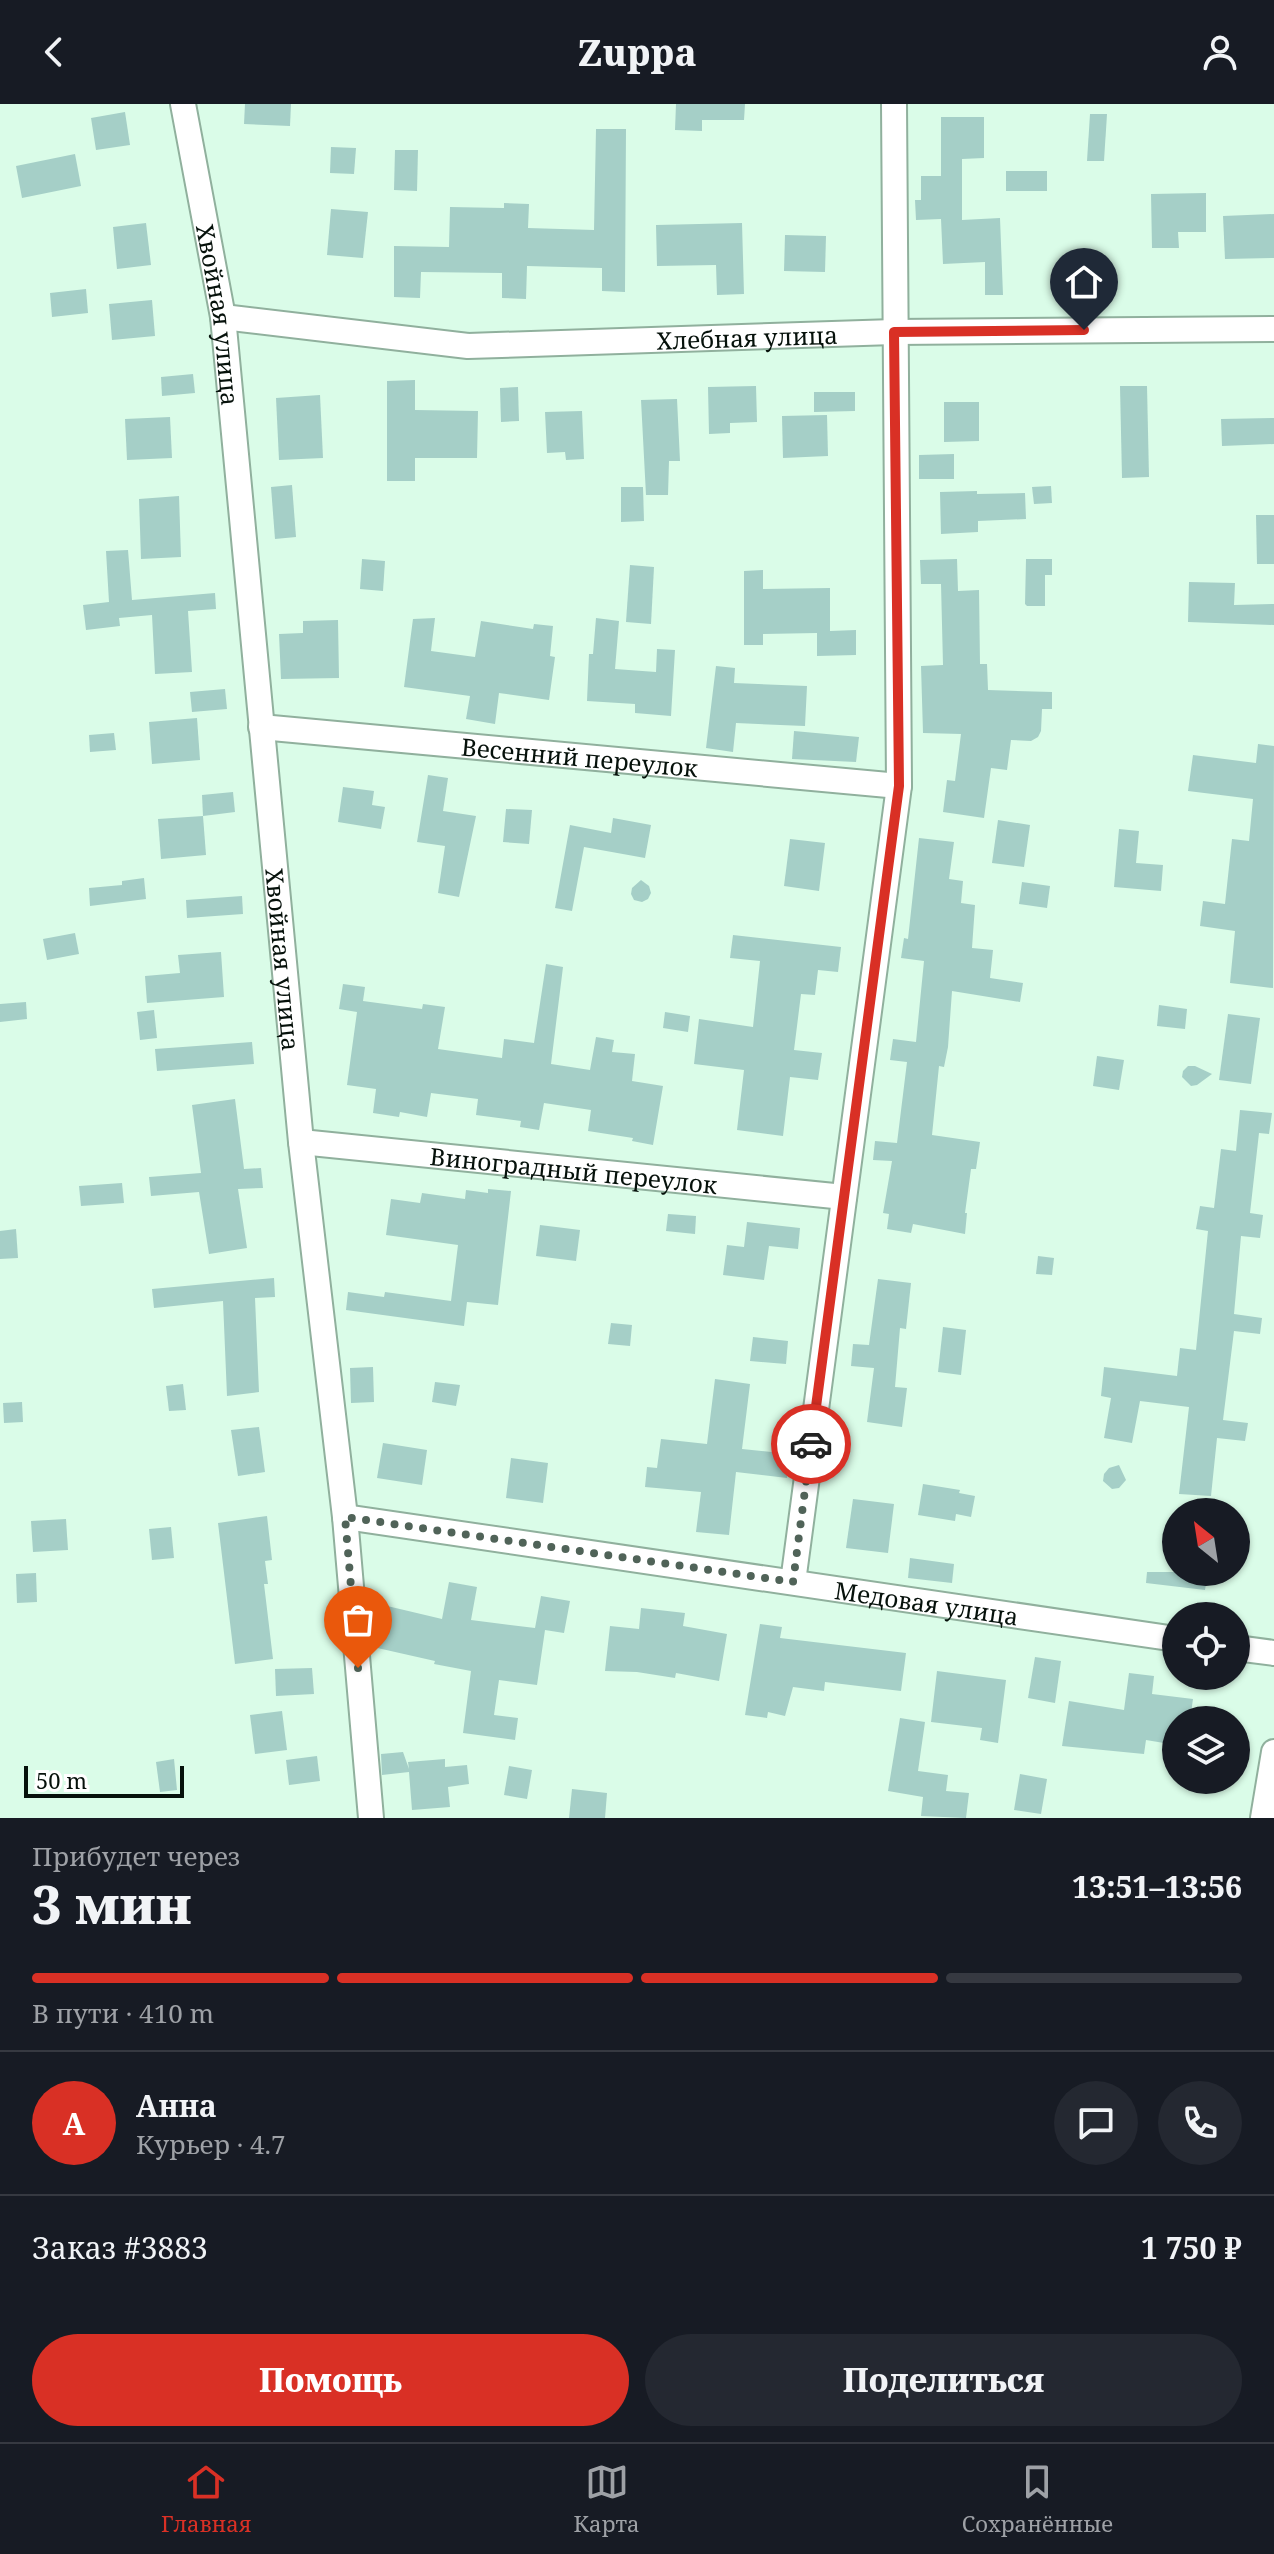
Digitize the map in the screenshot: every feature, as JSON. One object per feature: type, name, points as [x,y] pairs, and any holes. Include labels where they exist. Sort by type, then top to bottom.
[{"type":"street","name":"Хвойная улица","points":[[183,104],[223,317],[301,1142],[345,1517],[371,1818]]},
{"type":"street","points":[[793,1582],[899,786],[894,104]]},
{"type":"street","name":"Хлебная улица","points":[[223,317],[468,346],[894,332],[1274,329]]},
{"type":"street","name":"Весенний переулок","points":[[261,727],[899,786]]},
{"type":"street","name":"Виноградный переулок","points":[[301,1142],[844,1197]]},
{"type":"street","name":"Медовая улица","points":[[345,1517],[1162,1637]]},
{"type":"street","points":[[1250,1650],[1274,1653]]},
{"type":"street","points":[[1263,1818],[1274,1752]]},
{"type":"building","points":[[245,104],[291,104],[290,126],[244,124]]},
{"type":"building","points":[[676,104],[745,104],[744,120],[702,120],[702,131],[675,130]]},
{"type":"building","points":[[125,112],[130,145],[96,150],[91,118]]},
{"type":"building","points":[[1090,114],[1107,114],[1104,161],[1087,161]]},
{"type":"building","points":[[941,117],[984,117],[984,158],[962,159],[962,220],[1000,218],[1003,295],[985,295],[985,262],[943,264],[941,219],[916,220],[915,200],[921,200],[921,176],[941,176]]},
{"type":"building","points":[[596,129],[626,129],[625,292],[602,291],[602,268],[527,266],[526,299],[502,298],[502,273],[421,272],[420,298],[394,297],[394,246],[449,247],[450,207],[504,208],[504,203],[529,204],[528,228],[594,230]]},
{"type":"building","points":[[331,147],[356,148],[354,174],[330,173]]},
{"type":"building","points":[[395,150],[418,150],[417,191],[394,190]]},
{"type":"building","points":[[75,154],[81,186],[22,198],[16,166]]},
{"type":"building","points":[[1006,171],[1047,171],[1047,191],[1006,191]]},
{"type":"building","points":[[1206,193],[1206,232],[1178,232],[1179,248],[1152,248],[1151,194]]},
{"type":"building","points":[[331,209],[368,212],[363,258],[327,255]]},
{"type":"building","points":[[1274,214],[1274,258],[1225,259],[1223,216]]},
{"type":"building","points":[[146,223],[151,265],[117,269],[113,227]]},
{"type":"building","points":[[742,223],[744,294],[717,295],[716,265],[657,266],[656,225]]},
{"type":"building","points":[[785,235],[826,236],[825,272],[784,271]]},
{"type":"building","points":[[86,289],[88,313],[52,317],[50,293]]},
{"type":"building","points":[[152,300],[155,336],[112,340],[109,304]]},
{"type":"building","points":[[193,374],[195,393],[162,396],[161,377]]},
{"type":"building","points":[[415,380],[415,410],[478,411],[477,458],[415,458],[415,481],[387,481],[387,381]]},
{"type":"building","points":[[756,386],[757,422],[730,423],[730,433],[709,434],[708,387]]},
{"type":"building","points":[[1120,386],[1147,386],[1149,477],[1122,478]]},
{"type":"building","points":[[518,387],[519,421],[501,422],[500,388]]},
{"type":"building","points":[[814,392],[855,392],[855,411],[814,412]]},
{"type":"building","points":[[320,395],[323,458],[279,460],[276,398]]},
{"type":"building","points":[[677,399],[680,461],[669,461],[668,495],[646,495],[641,400]]},
{"type":"building","points":[[944,402],[979,402],[979,441],[944,442]]},
{"type":"building","points":[[582,411],[584,459],[566,460],[565,452],[547,453],[545,412]]},
{"type":"building","points":[[827,415],[828,456],[783,458],[782,416]]},
{"type":"building","points":[[170,417],[172,458],[127,460],[125,419]]},
{"type":"building","points":[[1274,418],[1274,444],[1222,446],[1221,419]]},
{"type":"building","points":[[954,454],[954,479],[919,479],[919,455]]},
{"type":"building","points":[[292,485],[296,537],[275,539],[271,487]]},
{"type":"building","points":[[1051,486],[1052,503],[1034,504],[1032,487]]},
{"type":"building","points":[[621,487],[643,487],[644,521],[621,522]]},
{"type":"building","points":[[977,491],[977,494],[1025,493],[1026,519],[978,521],[978,532],[941,534],[940,492]]},
{"type":"building","points":[[179,496],[181,557],[141,559],[139,499]]},
{"type":"building","points":[[1256,515],[1274,515],[1274,564],[1257,564]]},
{"type":"building","points":[[128,550],[132,600],[215,593],[216,609],[188,611],[192,672],[155,674],[152,615],[119,618],[120,626],[86,630],[83,605],[109,602],[106,551]]},
{"type":"building","points":[[362,559],[385,561],[383,591],[360,589]]},
{"type":"building","points":[[957,559],[958,591],[979,590],[980,664],[987,664],[988,690],[1052,692],[1052,709],[1042,709],[1038,737],[1031,741],[1011,740],[1007,770],[991,768],[984,818],[943,812],[947,780],[955,781],[961,734],[923,733],[921,666],[943,665],[941,584],[921,584],[920,560]]},
{"type":"building","points":[[1026,559],[1052,559],[1052,575],[1045,575],[1045,606],[1025,604]]},
{"type":"building","points":[[630,565],[654,567],[651,624],[626,622]]},
{"type":"building","points":[[763,570],[763,589],[830,588],[830,631],[856,630],[856,655],[817,656],[817,633],[763,634],[763,645],[744,645],[744,571]]},
{"type":"building","points":[[1189,582],[1235,583],[1234,605],[1274,604],[1274,625],[1188,622]]},
{"type":"building","points":[[435,618],[431,651],[475,657],[481,621],[533,629],[534,624],[553,626],[550,656],[555,657],[549,700],[499,693],[495,724],[466,719],[470,696],[404,687],[413,619]]},
{"type":"building","points":[[596,618],[619,621],[615,669],[656,672],[657,649],[675,650],[671,716],[635,713],[635,704],[587,701],[589,654],[593,654]]},
{"type":"building","points":[[338,620],[339,678],[281,679],[279,634],[303,633],[303,621]]},
{"type":"building","points":[[716,666],[735,668],[734,683],[807,686],[805,726],[736,723],[733,752],[706,748]]},
{"type":"building","points":[[225,689],[227,709],[192,712],[190,692]]},
{"type":"building","points":[[197,718],[200,760],[152,764],[149,722]]},
{"type":"building","points":[[794,731],[859,737],[856,762],[792,759]]},
{"type":"building","points":[[114,733],[116,750],[90,752],[89,735]]},
{"type":"building","points":[[1258,744],[1274,746],[1273,988],[1230,983],[1235,931],[1200,926],[1203,901],[1225,904],[1232,839],[1249,841],[1253,799],[1188,791],[1193,755],[1256,763]]},
{"type":"building","points":[[428,775],[448,778],[443,811],[476,816],[459,897],[438,893],[445,846],[417,842]]},
{"type":"building","points":[[343,787],[374,791],[372,805],[385,807],[381,829],[338,822]]},
{"type":"building","points":[[233,792],[235,812],[203,816],[202,795]]},
{"type":"building","points":[[506,809],[532,810],[529,844],[503,842]]},
{"type":"building","points":[[203,816],[206,855],[161,859],[158,819]]},
{"type":"building","points":[[613,818],[651,825],[645,858],[584,847],[572,911],[555,908],[570,825],[611,833]]},
{"type":"building","points":[[998,820],[1030,825],[1024,867],[992,863]]},
{"type":"building","points":[[1119,829],[1139,831],[1136,863],[1163,865],[1161,891],[1114,887]]},
{"type":"building","points":[[919,838],[954,842],[949,879],[963,881],[961,903],[975,905],[972,948],[993,950],[990,978],[1023,983],[1020,1002],[952,991],[948,1047],[944,1067],[939,1066],[932,1135],[980,1142],[976,1169],[971,1169],[965,1234],[913,1224],[911,1233],[887,1229],[889,1214],[883,1213],[892,1161],[873,1160],[875,1141],[897,1143],[907,1062],[890,1060],[893,1039],[916,1042],[924,961],[901,958],[904,938],[908,939]]},
{"type":"building","points":[[790,839],[825,843],[819,891],[784,886]]},
{"type":"building","points":[[144,878],[146,899],[90,906],[89,888],[122,885],[122,881]]},
{"type":"building","points":[[641,880],[649,886],[651,893],[642,902],[634,900],[631,894],[632,888]]},
{"type":"building","points":[[1022,882],[1050,886],[1047,908],[1019,904]]},
{"type":"building","points":[[242,896],[243,914],[187,918],[186,900]]},
{"type":"building","points":[[75,933],[79,954],[47,960],[43,939]]},
{"type":"building","points":[[733,935],[841,947],[838,972],[818,970],[815,995],[801,994],[794,1050],[822,1053],[818,1080],[790,1077],[783,1136],[737,1130],[744,1070],[694,1064],[699,1019],[753,1027],[760,961],[730,958]]},
{"type":"building","points":[[221,952],[224,997],[147,1003],[145,976],[180,973],[178,955]]},
{"type":"building","points":[[546,964],[563,967],[551,1064],[590,1070],[596,1037],[614,1040],[612,1052],[635,1054],[632,1081],[663,1086],[653,1145],[632,1141],[633,1138],[588,1131],[591,1110],[544,1103],[539,1130],[520,1127],[521,1121],[476,1115],[478,1099],[431,1093],[427,1117],[400,1112],[399,1117],[373,1113],[376,1089],[347,1085],[357,1012],[339,1009],[343,984],[365,987],[363,1001],[422,1009],[423,1004],[445,1007],[438,1049],[502,1058],[504,1039],[534,1043]]},
{"type":"building","points":[[26,1002],[27,1019],[0,1022],[0,1004]]},
{"type":"building","points":[[1159,1005],[1187,1009],[1185,1029],[1157,1026]]},
{"type":"building","points":[[154,1010],[157,1038],[140,1040],[137,1012]]},
{"type":"building","points":[[665,1012],[690,1016],[688,1032],[663,1028]]},
{"type":"building","points":[[1228,1014],[1260,1018],[1251,1084],[1219,1080]]},
{"type":"building","points":[[252,1042],[254,1064],[157,1071],[155,1049]]},
{"type":"building","points":[[1097,1056],[1124,1060],[1119,1090],[1093,1086]]},
{"type":"building","points":[[1188,1066],[1212,1074],[1191,1086],[1182,1077]]},
{"type":"building","points":[[235,1099],[244,1169],[261,1168],[263,1188],[238,1189],[247,1248],[209,1254],[199,1192],[151,1196],[149,1177],[201,1173],[192,1105]]},
{"type":"building","points":[[1240,1110],[1272,1113],[1269,1134],[1259,1133],[1250,1213],[1263,1215],[1260,1238],[1241,1236],[1234,1314],[1262,1318],[1260,1334],[1234,1331],[1223,1420],[1248,1423],[1245,1441],[1217,1438],[1211,1496],[1179,1494],[1189,1407],[1140,1401],[1132,1443],[1104,1438],[1111,1398],[1101,1396],[1104,1367],[1177,1376],[1180,1348],[1196,1350],[1208,1231],[1196,1229],[1200,1206],[1214,1208],[1221,1149],[1236,1151]]},
{"type":"building","points":[[122,1183],[124,1203],[81,1206],[79,1186]]},
{"type":"building","points":[[488,1189],[511,1191],[498,1305],[467,1302],[464,1326],[346,1310],[348,1292],[384,1297],[385,1292],[451,1301],[458,1245],[386,1235],[391,1199],[420,1203],[422,1193],[465,1199],[466,1190],[488,1193]]},
{"type":"building","points":[[668,1214],[696,1216],[695,1234],[666,1231]]},
{"type":"building","points":[[747,1222],[800,1228],[798,1249],[769,1246],[764,1280],[723,1275],[727,1245],[744,1247]]},
{"type":"building","points":[[540,1225],[580,1230],[576,1261],[536,1256]]},
{"type":"building","points":[[16,1229],[18,1258],[0,1259],[0,1231]]},
{"type":"building","points":[[1038,1256],[1054,1258],[1052,1275],[1036,1274]]},
{"type":"building","points":[[274,1278],[275,1297],[255,1298],[259,1392],[227,1396],[223,1301],[154,1308],[152,1289]]},
{"type":"building","points":[[878,1279],[911,1283],[906,1329],[900,1328],[895,1387],[907,1388],[902,1427],[867,1422],[874,1368],[851,1366],[853,1344],[869,1345]]},
{"type":"building","points":[[611,1323],[632,1325],[630,1346],[608,1344]]},
{"type":"building","points":[[943,1327],[966,1330],[961,1375],[938,1372]]},
{"type":"building","points":[[753,1337],[788,1341],[786,1364],[750,1361]]},
{"type":"building","points":[[373,1367],[374,1402],[351,1403],[350,1368]]},
{"type":"building","points":[[715,1379],[750,1384],[742,1449],[790,1454],[787,1478],[736,1472],[729,1535],[696,1532],[701,1492],[645,1487],[647,1467],[657,1468],[661,1439],[707,1444]]},
{"type":"building","points":[[435,1382],[460,1385],[456,1406],[432,1402]]},
{"type":"building","points":[[183,1384],[186,1410],[169,1411],[166,1386]]},
{"type":"building","points":[[22,1402],[23,1422],[4,1423],[3,1403]]},
{"type":"building","points":[[259,1427],[265,1472],[238,1476],[231,1430]]},
{"type":"building","points":[[383,1443],[427,1450],[422,1485],[377,1478]]},
{"type":"building","points":[[511,1458],[548,1463],[543,1503],[506,1498]]},
{"type":"building","points":[[1119,1465],[1126,1480],[1119,1488],[1112,1489],[1103,1481],[1104,1474],[1109,1468]]},
{"type":"building","points":[[923,1484],[960,1490],[959,1493],[975,1496],[971,1517],[956,1514],[955,1521],[918,1515]]},
{"type":"building","points":[[853,1499],[894,1504],[888,1553],[846,1548]]},
{"type":"building","points":[[267,1516],[272,1560],[265,1561],[268,1584],[264,1584],[273,1659],[235,1664],[218,1523]]},
{"type":"building","points":[[66,1519],[68,1550],[33,1552],[31,1521]]},
{"type":"building","points":[[171,1527],[174,1558],[152,1560],[149,1529]]},
{"type":"building","points":[[910,1558],[954,1564],[952,1583],[908,1578]]},
{"type":"building","points":[[1147,1572],[1162,1572],[1162,1585],[1146,1583]]},
{"type":"building","points":[[36,1573],[37,1602],[17,1603],[16,1574]]},
{"type":"building","points":[[449,1582],[477,1587],[471,1620],[535,1628],[541,1596],[570,1601],[564,1633],[545,1630],[537,1685],[499,1680],[494,1715],[518,1718],[515,1740],[463,1733],[471,1671],[373,1647],[383,1605],[442,1619]]},
{"type":"building","points":[[1171,1586],[1206,1586],[1205,1590]]},
{"type":"building","points":[[641,1608],[685,1613],[683,1626],[727,1634],[719,1681],[676,1673],[675,1678],[605,1671],[610,1626],[639,1629]]},
{"type":"building","points":[[760,1624],[782,1627],[780,1638],[906,1653],[901,1691],[825,1682],[824,1691],[793,1687],[785,1716],[768,1712],[767,1718],[745,1715]]},
{"type":"building","points":[[1035,1657],[1061,1661],[1055,1703],[1028,1698]]},
{"type":"building","points":[[312,1668],[314,1694],[276,1696],[275,1669]]},
{"type":"building","points":[[937,1671],[1006,1680],[998,1743],[980,1740],[982,1728],[931,1722]]},
{"type":"building","points":[[1129,1673],[1154,1676],[1152,1694],[1193,1699],[1192,1706],[1162,1706],[1162,1743],[1146,1740],[1144,1754],[1062,1746],[1069,1701],[1124,1710]]},
{"type":"building","points":[[282,1711],[287,1750],[255,1754],[250,1715]]},
{"type":"building","points":[[900,1718],[925,1722],[918,1771],[948,1775],[946,1791],[969,1793],[966,1818],[921,1816],[923,1797],[888,1791]]},
{"type":"building","points":[[403,1752],[409,1769],[408,1762],[445,1759],[445,1767],[467,1765],[469,1784],[448,1787],[450,1807],[412,1810],[409,1772],[382,1775],[381,1754]]},
{"type":"building","points":[[317,1756],[320,1781],[289,1785],[286,1760]]},
{"type":"building","points":[[174,1759],[177,1790],[160,1792],[156,1762]]},
{"type":"building","points":[[509,1766],[532,1770],[527,1799],[504,1795]]},
{"type":"building","points":[[1020,1774],[1047,1779],[1041,1814],[1014,1810]]},
{"type":"building","points":[[572,1789],[607,1793],[605,1818],[569,1818]]},
{"type":"way so far","points":[[358,1668],[345,1517],[793,1582],[811,1444]]},
{"type":"route","points":[[811,1444],[899,786],[894,332],[1084,330]]}]
